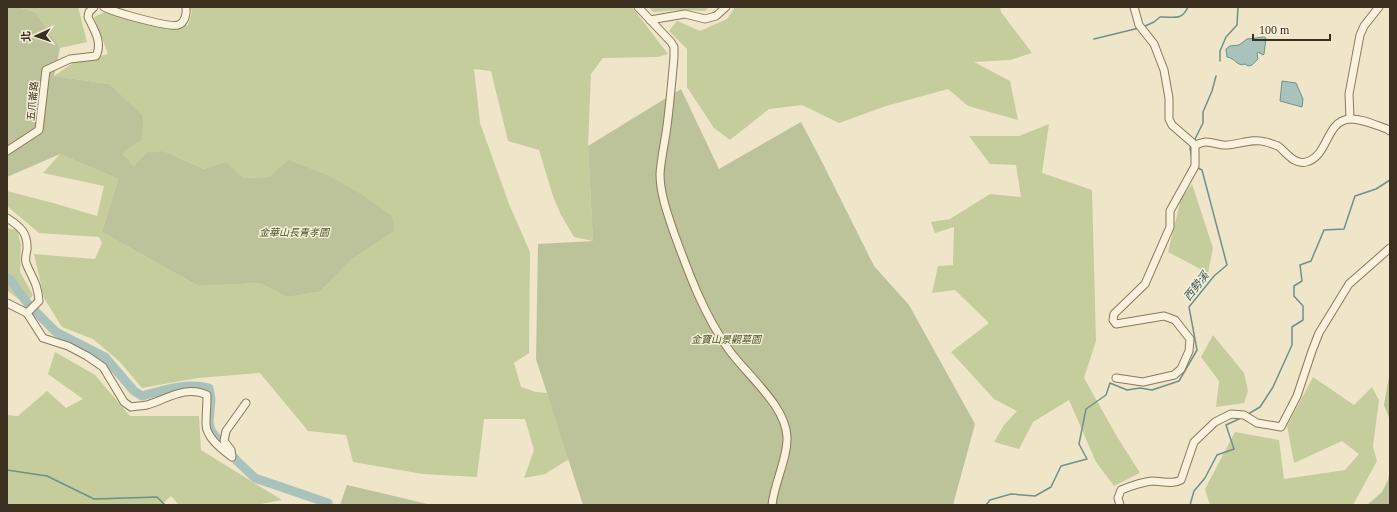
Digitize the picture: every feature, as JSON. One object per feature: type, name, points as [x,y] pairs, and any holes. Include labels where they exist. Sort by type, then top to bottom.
[{"type":"street","name":"五爪崙路","points":[[7,151],[39,130],[46,70],[70,59],[96,56],[99,51],[99,42],[97,33],[88,17],[89,12],[94,7]]},
{"type":"street","points":[[104,7],[143,20],[173,25],[178,25],[183,21],[187,13],[186,7]]},
{"type":"street","points":[[638,7],[674,47],[660,175],[662,195],[672,227],[690,277],[710,319],[730,351],[779,412],[788,437],[772,505]]},
{"type":"street","points":[[650,20],[685,14],[705,19],[716,16],[726,7]]},
{"type":"street","points":[[1116,378],[1143,382],[1174,375],[1181,369],[1189,351],[1190,339],[1175,320],[1164,316],[1116,324],[1113,320],[1114,314],[1145,284],[1170,227],[1170,211],[1195,166],[1195,145],[1172,125],[1169,119],[1169,98],[1164,70],[1154,44],[1139,25],[1134,7]]},
{"type":"street","points":[[1350,119],[1350,94],[1360,36],[1364,26],[1380,7]]},
{"type":"street","points":[[1195,145],[1206,142],[1219,145],[1228,145],[1254,140],[1266,142],[1278,147],[1294,160],[1306,162],[1318,156],[1334,127],[1342,121],[1350,119],[1360,120],[1390,131]]},
{"type":"street","points":[[7,218],[24,231],[28,240],[25,261],[32,274],[38,291],[39,301],[27,313]]},
{"type":"street","points":[[1120,505],[1118,498],[1121,490],[1139,483],[1153,481],[1176,482],[1181,480],[1194,442],[1215,422],[1231,414],[1244,415],[1257,423],[1282,426],[1298,396],[1312,351],[1322,327],[1349,284],[1390,248]]},
{"type":"street","points":[[7,303],[27,313],[43,338],[68,346],[87,356],[103,367],[124,402],[131,407],[146,405],[180,392],[193,391],[207,395],[208,408],[206,425],[208,434],[221,449],[232,458],[232,450],[224,441],[226,432],[246,403]]},
{"type":"green space","name":"金華山長青孝園","points":[[7,7],[18,7],[35,12],[60,48],[54,76],[109,84],[143,116],[142,139],[122,153],[134,166],[147,152],[164,151],[204,169],[226,162],[243,178],[270,177],[288,160],[327,175],[361,194],[392,216],[395,231],[351,260],[320,292],[287,297],[260,283],[198,286],[102,232],[118,179],[60,154],[7,177]]},
{"type":"green space","points":[[18,7],[78,7],[87,42],[60,48],[35,12]]},
{"type":"green space","points":[[190,7],[632,7],[668,54],[658,57],[603,58],[591,74],[588,146],[593,241],[574,237],[561,215],[553,196],[539,150],[508,141],[491,71],[474,69],[480,123],[509,204],[530,252],[529,353],[514,363],[521,387],[536,392],[547,393],[569,459],[545,474],[524,478],[534,450],[525,419],[484,419],[477,477],[423,474],[353,462],[346,435],[308,431],[260,373],[198,378],[142,388],[119,361],[93,339],[62,327],[44,298],[34,254],[95,259],[102,243],[99,237],[39,233],[7,206],[7,191],[97,216],[104,186],[43,173],[60,154],[118,179],[102,232],[198,286],[260,283],[287,297],[320,292],[351,260],[395,231],[270,177],[243,178],[226,163],[204,169],[164,151],[147,152],[134,166],[122,153],[109,84],[54,76],[73,63],[108,54],[94,17],[105,12],[170,29],[188,25],[192,12]]},
{"type":"green space","points":[[649,7],[709,7],[705,11],[679,10],[653,12]]},
{"type":"green space","points":[[735,7],[1000,7],[1001,12],[1032,53],[1010,60],[974,62],[1010,81],[1018,120],[968,106],[948,89],[886,106],[839,123],[802,105],[769,109],[730,140],[714,128],[687,87],[687,49],[669,31],[677,21],[700,31],[727,19]]},
{"type":"green space","name":"金寶山景觀墓園","points":[[681,89],[719,169],[801,122],[874,266],[909,305],[975,424],[953,505],[583,505],[536,359],[538,244],[593,241],[588,146]]},
{"type":"green space","points":[[1049,124],[1042,173],[1092,190],[1096,341],[1084,378],[1116,435],[1140,473],[1114,486],[1096,462],[1069,400],[1033,422],[1019,449],[994,442],[1004,425],[1017,411],[994,399],[951,352],[989,323],[955,290],[932,293],[938,266],[953,265],[954,227],[935,233],[931,222],[950,219],[990,194],[1021,197],[1016,165],[990,164],[969,136],[1019,136]]},
{"type":"green space","points":[[1192,184],[1213,248],[1208,273],[1168,252],[1181,199]]},
{"type":"green space","points":[[7,228],[17,230],[21,245],[20,272],[33,295],[25,304],[7,290]]},
{"type":"green space","points":[[1213,335],[1244,373],[1248,391],[1244,403],[1216,407],[1219,381],[1201,357]]},
{"type":"green space","points":[[55,352],[95,375],[130,416],[199,416],[201,450],[282,500],[261,505],[179,505],[171,496],[161,505],[7,505],[7,415],[18,416],[47,391],[66,408],[83,399],[48,374]]},
{"type":"green space","points":[[1390,371],[1390,420],[1384,405]]},
{"type":"green space","points":[[1313,377],[1354,405],[1372,387],[1379,400],[1373,446],[1377,461],[1353,505],[1210,505],[1205,489],[1235,432],[1279,440],[1284,479],[1345,470],[1359,454],[1342,441],[1294,463],[1287,426]]},
{"type":"green space","points":[[1390,467],[1390,505],[1367,505],[1382,492],[1388,480]]},
{"type":"green space","points":[[347,485],[432,505],[340,505]]},
{"type":"water","points":[[1266,38],[1264,54],[1263,55],[1258,52],[1258,59],[1252,65],[1242,65],[1227,57],[1226,49],[1230,46],[1239,45],[1247,39]]},
{"type":"water","points":[[1282,81],[1296,83],[1303,99],[1302,107],[1280,101]]},
{"type":"waterway","points":[[1143,27],[1154,22],[1160,17],[1176,17],[1182,15],[1188,7]]},
{"type":"waterway","name":"西勢溪","points":[[1220,61],[1220,51],[1226,37],[1237,25],[1238,7]]},
{"type":"waterway","points":[[1094,39],[1139,28]]},
{"type":"waterway","name":"西勢溪","points":[[1194,141],[1203,123],[1203,112],[1212,91],[1216,76]]},
{"type":"waterway","name":"西勢溪","points":[[1191,146],[1192,159]]},
{"type":"waterway","name":"西勢溪","points":[[986,505],[990,500],[1011,494],[1035,496],[1051,487],[1061,466],[1087,459],[1079,444],[1086,409],[1106,395],[1110,383],[1127,390],[1140,388],[1152,390],[1179,381],[1197,350],[1189,307],[1214,276],[1227,265],[1202,170],[1196,167]]},
{"type":"waterway","points":[[1248,414],[1260,407],[1273,387],[1292,345],[1292,327],[1303,320],[1303,306],[1294,296],[1294,286],[1302,281],[1300,265],[1311,261],[1324,230],[1344,229],[1355,196],[1376,189],[1390,180]]},
{"type":"waterway","points":[[7,278],[10,279],[28,304],[56,332],[105,357],[134,391],[142,396],[184,386],[201,386],[209,388],[211,399],[209,422],[211,431],[237,461],[255,478],[328,503]]},
{"type":"waterway","points":[[1190,505],[1194,491],[1205,478],[1217,455],[1234,449],[1226,425],[1241,418]]},
{"type":"waterway","points":[[7,470],[47,476],[94,499],[157,497],[165,505]]}]
